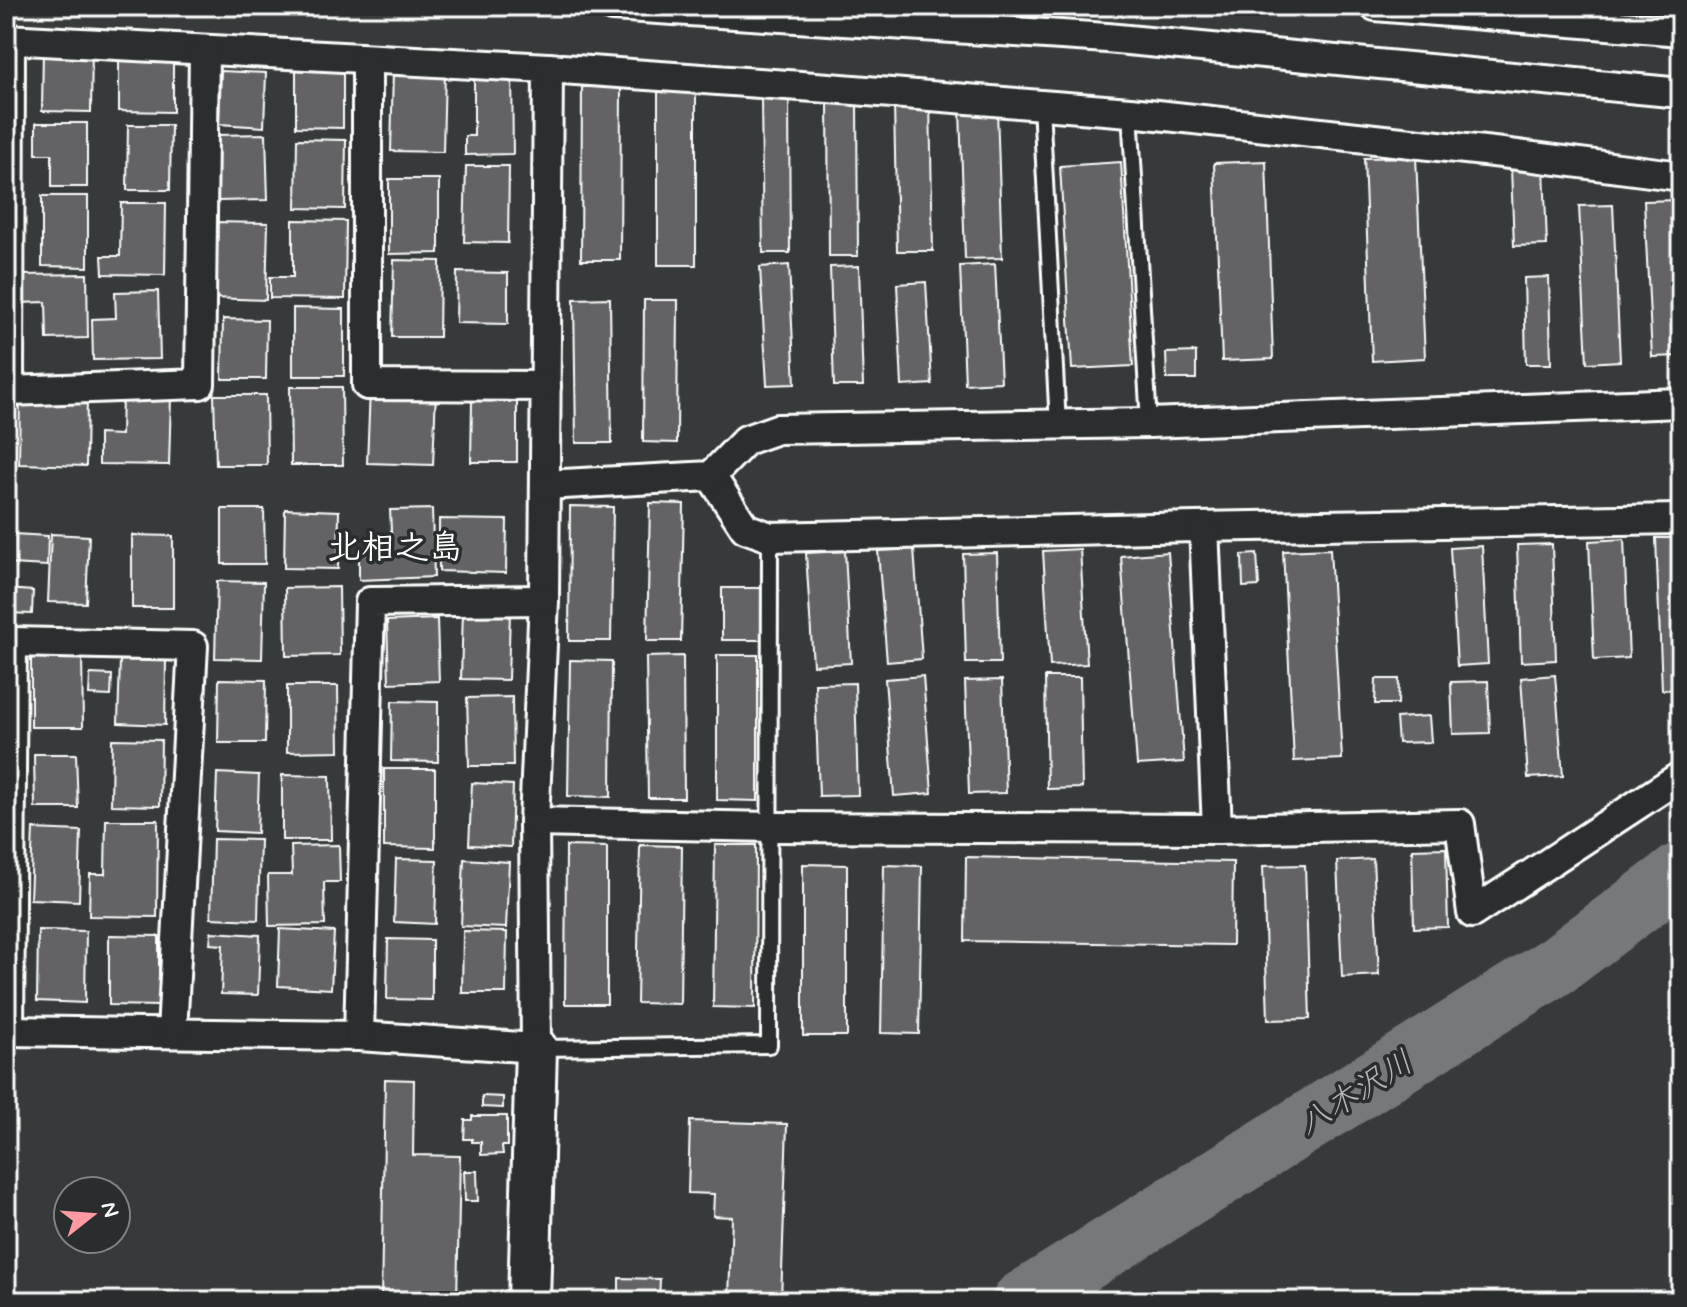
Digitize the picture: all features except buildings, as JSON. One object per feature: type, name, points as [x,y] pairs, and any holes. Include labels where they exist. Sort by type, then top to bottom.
[{"type":"street","points":[[612,6],[1107,38],[1681,93]]},
{"type":"street","points":[[1375,6],[1681,31]]},
{"type":"street","points":[[204,50],[200,384],[9,391],[8,39],[548,68],[1130,112],[1681,176]]},
{"type":"street","points":[[367,59],[367,385],[546,386]]},
{"type":"street","points":[[529,1301],[536,1048],[534,822],[544,600],[548,68]]},
{"type":"street","points":[[545,485],[711,476],[746,440],[777,429],[1149,423],[1681,403]]},
{"type":"street","points":[[711,476],[745,528],[770,537],[1681,519]]},
{"type":"street","points":[[1204,527],[1217,829]]},
{"type":"street","points":[[359,1036],[370,602],[544,600]]},
{"type":"street","points":[[172,1032],[193,646],[12,642],[7,1031],[359,1036],[536,1048]]},
{"type":"street","points":[[534,822],[771,827],[1217,829],[1460,824],[1472,913],[1681,776]]},
{"type":"lane","points":[[1041,105],[1058,425]]},
{"type":"lane","points":[[1130,112],[1149,423]]},
{"type":"lane","points":[[536,1048],[769,1045],[770,537]]},
{"type":"waterway","name":"八木沢川","points":[[1022,1301],[1559,964],[1681,872]]},
{"type":"district","name":"北相之島","points":[[395,546]]}]
